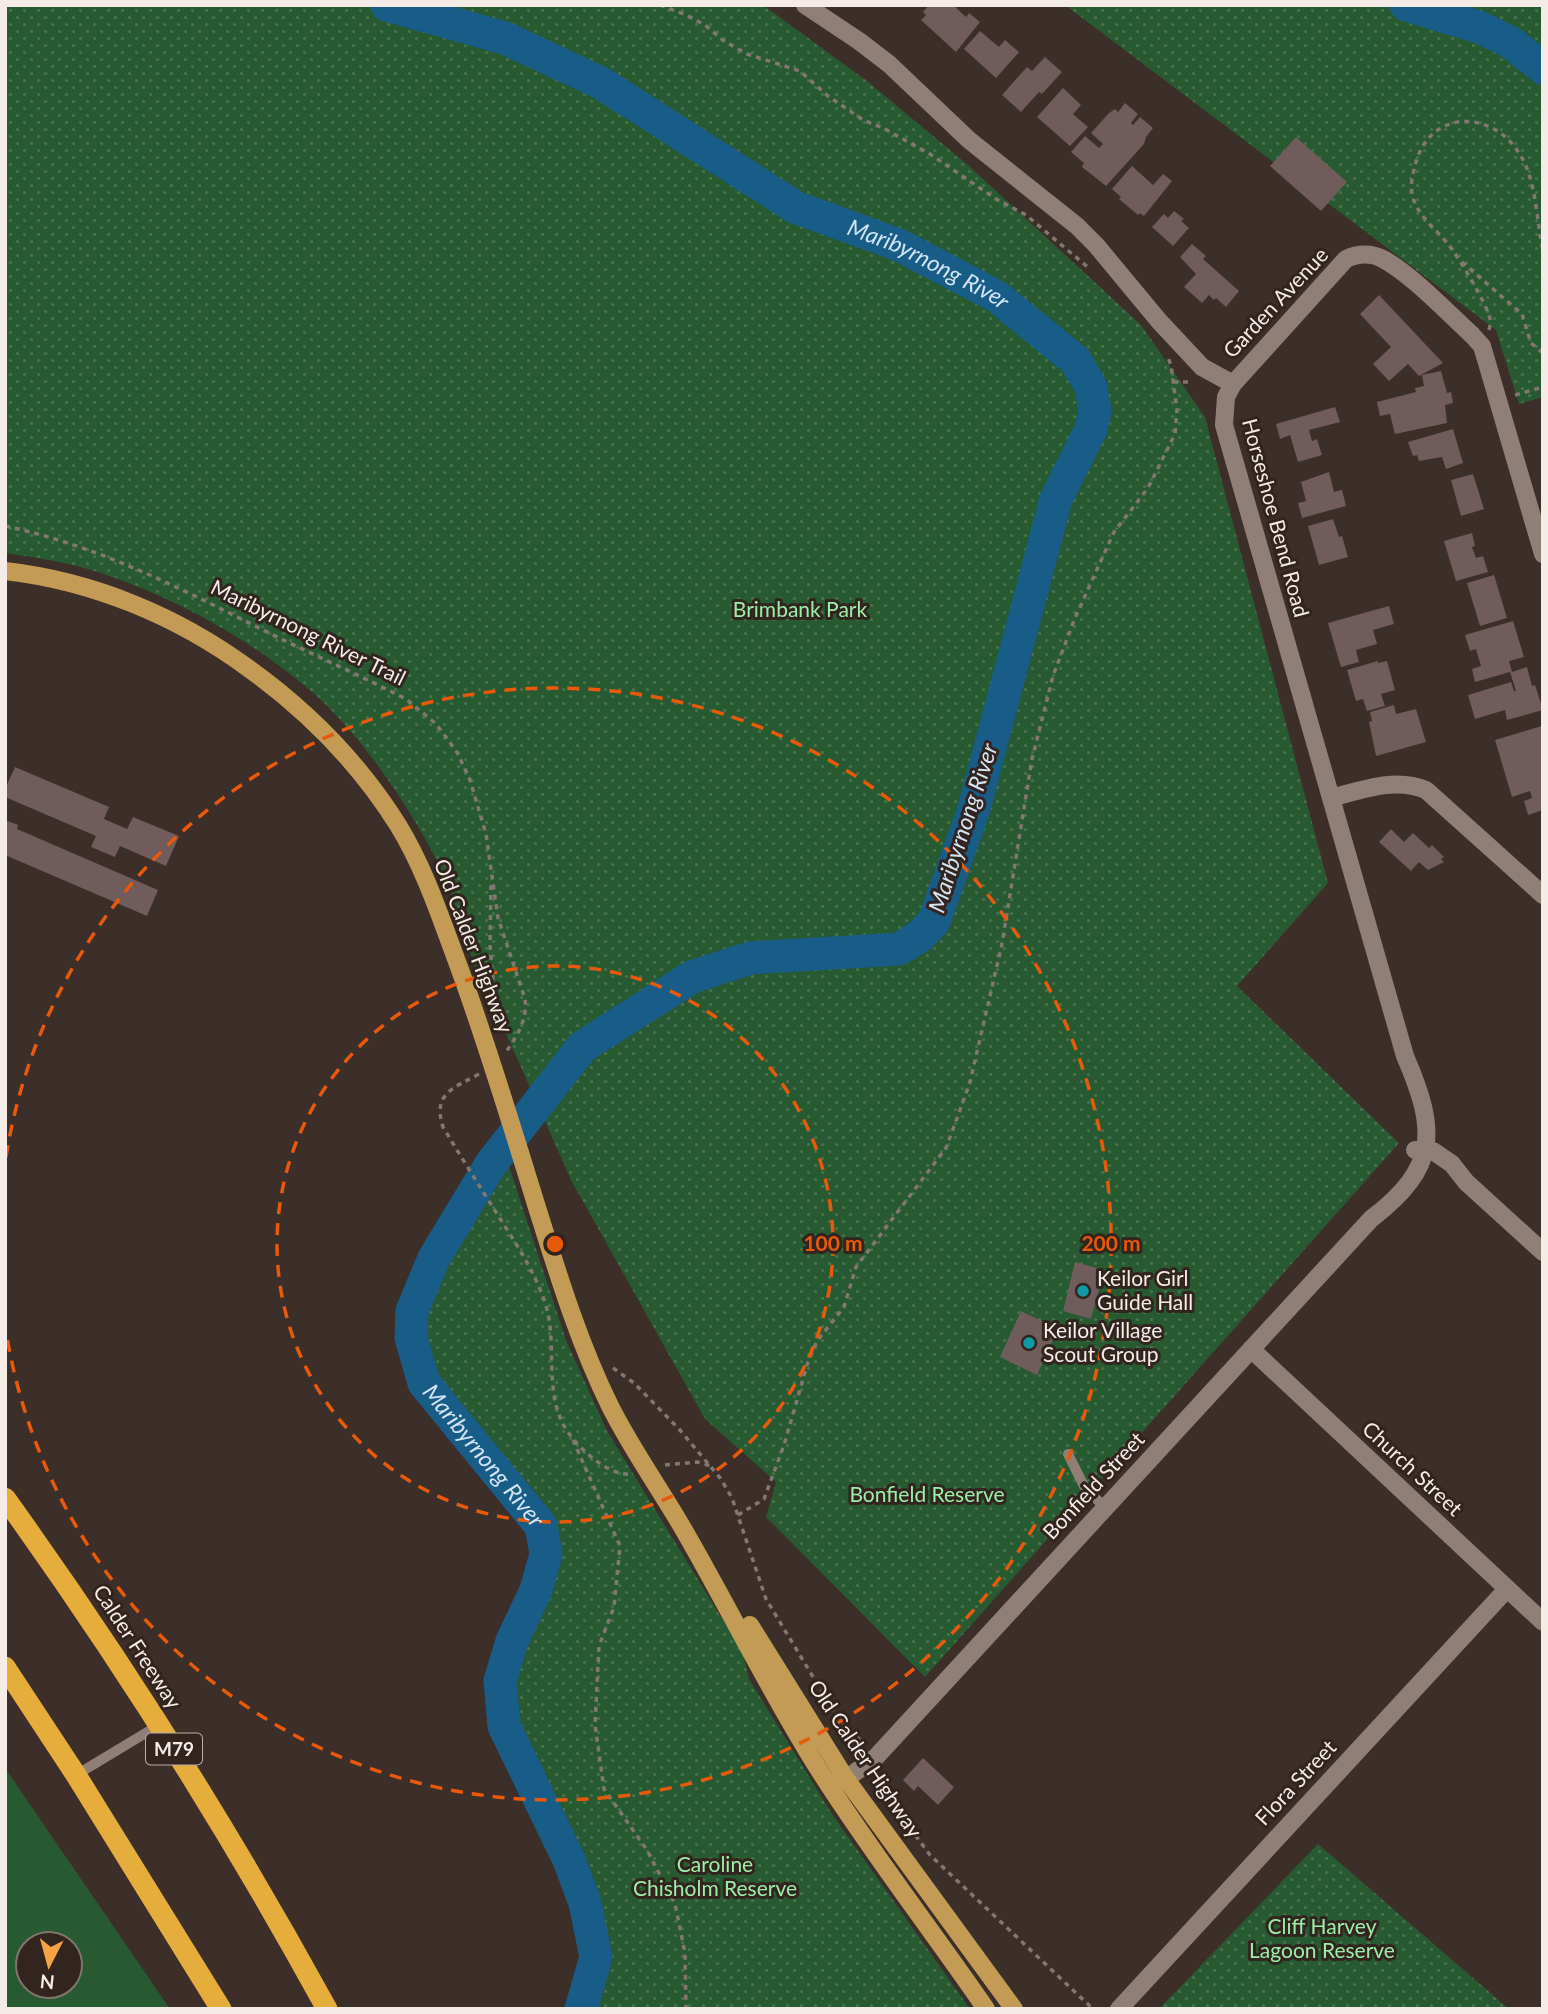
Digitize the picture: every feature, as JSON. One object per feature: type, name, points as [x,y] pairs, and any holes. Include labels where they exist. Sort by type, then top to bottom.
[{"type":"highway","name":"Calder Freeway","points":[[5,1498],[129,1675],[272,1908],[327,2009]]},
{"type":"highway","points":[[5,1667],[221,2009]]},
{"type":"main road","name":"Old Calder Highway","points":[[5,571],[63,581],[108,595],[169,619],[223,650],[260,676],[336,743],[381,799],[401,830],[431,890],[482,1030],[549,1246],[589,1359],[611,1408],[684,1530],[765,1648],[839,1784],[868,1846],[986,2009]]},
{"type":"main road","name":"Old Calder Highway","points":[[839,1784],[1014,2009]]},
{"type":"street","points":[[805,5],[888,64],[969,140],[1077,226],[1111,262],[1158,321],[1202,367],[1233,384]]},
{"type":"street","name":"Garden Avenue","points":[[1233,384],[1346,259],[1359,254],[1381,258],[1398,269],[1482,346],[1543,554]]},
{"type":"street","name":"Horseshoe Bend Road","points":[[1233,384],[1226,397],[1226,433],[1405,1056],[1418,1085],[1425,1116],[1421,1154]]},
{"type":"street","points":[[1331,798],[1394,784],[1406,784],[1426,790],[1543,895]]},
{"type":"street","points":[[1421,1154],[1466,1182],[1543,1252]]},
{"type":"street","name":"Bonfield Street","points":[[839,1784],[870,1762],[1105,1508],[1371,1219],[1409,1165],[1421,1154]]},
{"type":"street","name":"Church Street","points":[[1251,1349],[1543,1622]]},
{"type":"street","name":"Flora Street","points":[[1119,2009],[1507,1589]]},
{"type":"lane","points":[[1068,1454],[1084,1486],[1105,1508]]},
{"type":"lane","points":[[76,1776],[159,1725]]},
{"type":"path","points":[[660,5],[705,25],[724,41],[747,54],[800,71],[828,96],[863,120],[930,154],[996,199],[1026,215],[1099,277]]},
{"type":"path","points":[[1543,251],[1531,185],[1521,155],[1511,141],[1496,129],[1464,120],[1451,122],[1436,131],[1423,145],[1416,158],[1412,192],[1415,203],[1460,261],[1522,314],[1531,342],[1543,353]]},
{"type":"path","points":[[1460,261],[1490,318],[1489,336],[1482,346]]},
{"type":"path","points":[[738,1515],[764,1499],[784,1445],[808,1362],[817,1341],[844,1307],[856,1267],[946,1148],[959,1114],[970,1082],[1002,944],[1032,759],[1053,676],[1075,618],[1114,532],[1148,488],[1175,435],[1177,410],[1171,365],[1167,356]]},
{"type":"path","points":[[1512,396],[1543,387]]},
{"type":"path","name":"Maribyrnong River Trail","points":[[5,526],[63,540],[104,554],[203,599],[406,699],[435,723],[458,754],[470,780],[486,834],[492,876],[490,946],[496,1018]]},
{"type":"path","points":[[443,1126],[511,1236]]},
{"type":"path","points":[[612,1367],[634,1383],[679,1429],[711,1466],[732,1498],[766,1599],[836,1715],[930,1855],[1093,2009]]},
{"type":"path","points":[[569,1432],[620,1546],[614,1607],[599,1646],[595,1725],[604,1788],[647,1850],[675,1904],[685,1953],[686,2009]]},
{"type":"green space","name":"Brimbank Park","points":[[5,5],[763,5],[867,81],[968,165],[1141,325],[1205,417],[1328,883],[1237,986],[1399,1143],[925,1677],[766,1517],[776,1482],[705,1419],[571,1180],[505,1031],[487,964],[475,968],[451,895],[433,853],[392,785],[359,741],[323,702],[282,667],[209,620],[157,595],[92,570],[5,553]]},
{"type":"green space","points":[[1065,5],[1543,5],[1543,397],[1519,404],[1496,330]]},
{"type":"green space","name":"Caroline Chisholm Reserve","points":[[503,1148],[566,1340],[607,1431],[743,1653],[749,1679],[832,1814],[970,2009],[581,2009],[596,1957],[585,1903],[569,1860],[504,1726],[500,1681],[512,1641],[536,1590],[546,1554],[541,1526],[424,1383],[411,1338],[412,1311],[434,1258]]},
{"type":"green space","points":[[5,1768],[170,2009],[6,2009]]},
{"type":"green space","name":"Cliff Harvey Lagoon Reserve","points":[[1318,1844],[1509,2009],[1159,2009]]},
{"type":"building","points":[[929,5],[953,5],[966,17],[969,13],[980,22],[956,52],[921,20]]},
{"type":"building","points":[[980,31],[999,47],[1005,40],[1019,52],[996,78],[964,49]]},
{"type":"building","points":[[1045,57],[1062,72],[1021,112],[1002,95],[1027,67],[1032,71]]},
{"type":"building","points":[[1063,88],[1081,105],[1073,114],[1088,127],[1070,146],[1037,117]]},
{"type":"building","points":[[1125,103],[1138,114],[1131,123],[1133,125],[1140,117],[1153,128],[1144,144],[1106,186],[1082,167],[1084,163],[1071,152],[1085,136],[1099,148],[1103,144],[1091,133],[1109,113],[1115,109],[1118,112]]},
{"type":"building","points":[[1296,137],[1347,182],[1321,211],[1270,166]]},
{"type":"building","points":[[1132,166],[1153,185],[1163,174],[1172,181],[1144,216],[1140,213],[1138,215],[1119,199],[1121,197],[1112,189]]},
{"type":"building","points":[[1174,211],[1184,219],[1181,221],[1189,228],[1173,246],[1152,227],[1164,214],[1168,218]]},
{"type":"building","points":[[1192,244],[1206,256],[1203,259],[1239,291],[1226,307],[1209,295],[1202,303],[1184,287],[1196,274],[1180,257]]},
{"type":"building","points":[[1379,295],[1443,363],[1419,376],[1408,364],[1389,381],[1373,364],[1391,347],[1360,314]]},
{"type":"building","points":[[1441,371],[1447,393],[1451,392],[1453,403],[1445,405],[1447,423],[1395,434],[1390,414],[1380,416],[1377,402],[1416,392],[1415,388],[1424,386],[1422,375]]},
{"type":"building","points":[[1335,407],[1340,422],[1309,430],[1312,441],[1317,439],[1322,455],[1298,462],[1290,435],[1280,439],[1276,424]]},
{"type":"building","points":[[1453,429],[1463,463],[1446,469],[1442,457],[1419,461],[1417,455],[1413,456],[1408,442]]},
{"type":"building","points":[[1329,472],[1334,492],[1342,490],[1346,506],[1302,518],[1298,503],[1306,501],[1301,482]]},
{"type":"building","points":[[1473,474],[1484,509],[1461,516],[1451,480]]},
{"type":"building","points":[[1333,519],[1339,537],[1342,536],[1348,557],[1319,565],[1308,526]]},
{"type":"building","points":[[1472,533],[1475,546],[1472,547],[1476,558],[1483,556],[1488,572],[1456,581],[1444,541]]},
{"type":"building","points":[[1494,575],[1507,618],[1480,626],[1467,583]]},
{"type":"building","points":[[1389,606],[1394,624],[1373,630],[1377,644],[1356,650],[1359,662],[1341,667],[1328,623]]},
{"type":"building","points":[[1513,621],[1524,657],[1509,661],[1512,672],[1527,667],[1543,710],[1507,720],[1505,710],[1475,719],[1468,695],[1511,682],[1516,691],[1510,672],[1475,682],[1472,669],[1481,666],[1476,649],[1470,651],[1465,635]]},
{"type":"building","points":[[1387,661],[1395,690],[1381,694],[1385,706],[1367,711],[1363,699],[1356,701],[1347,670]]},
{"type":"building","points":[[1394,705],[1396,714],[1416,709],[1426,742],[1376,756],[1369,722],[1372,721],[1370,712]]},
{"type":"building","points":[[1542,726],[1543,810],[1528,815],[1524,801],[1532,798],[1530,791],[1512,797],[1495,740]]},
{"type":"building","points":[[15,767],[109,807],[104,819],[127,829],[133,817],[179,836],[166,866],[120,846],[115,857],[91,847],[96,836],[5,797],[5,789]]},
{"type":"building","points":[[5,820],[18,825],[17,829],[158,890],[147,916],[5,855]]},
{"type":"building","points":[[1391,829],[1404,842],[1413,833],[1429,848],[1432,845],[1444,857],[1441,859],[1444,862],[1428,870],[1419,862],[1411,871],[1379,842]]},
{"type":"building","name":"Keilor Girl Guide Hall","points":[[1075,1262],[1104,1270],[1091,1319],[1063,1311]]},
{"type":"building","name":"Keilor Village Scout Group","points":[[1021,1311],[1058,1329],[1037,1375],[1000,1357]]},
{"type":"building","points":[[923,1758],[954,1787],[938,1805],[918,1786],[914,1791],[903,1780]]},
{"type":"waterway","name":"Maribyrnong River","points":[[387,5],[505,38],[601,83],[795,207],[899,245],[996,296],[1075,360],[1091,387],[1095,411],[1091,429],[1056,499],[973,812],[934,921],[920,936],[899,949],[750,958],[692,977],[582,1047],[491,1164],[434,1258],[412,1311],[411,1338],[424,1383],[541,1526],[546,1554],[536,1590],[512,1641],[500,1681],[504,1726],[569,1860],[585,1903],[596,1957],[581,2009]]},
{"type":"waterway","name":"Maribyrnong River","points":[[1406,5],[1479,27],[1510,42],[1543,68]]},
{"type":"place","name":"Keilor Girl Guide Hall","points":[[1083,1291]]},
{"type":"place","name":"Keilor Village Scout Group","points":[[1029,1343]]},
{"type":"park label","name":"Bonfield Reserve","points":[[927,1495]]}]
